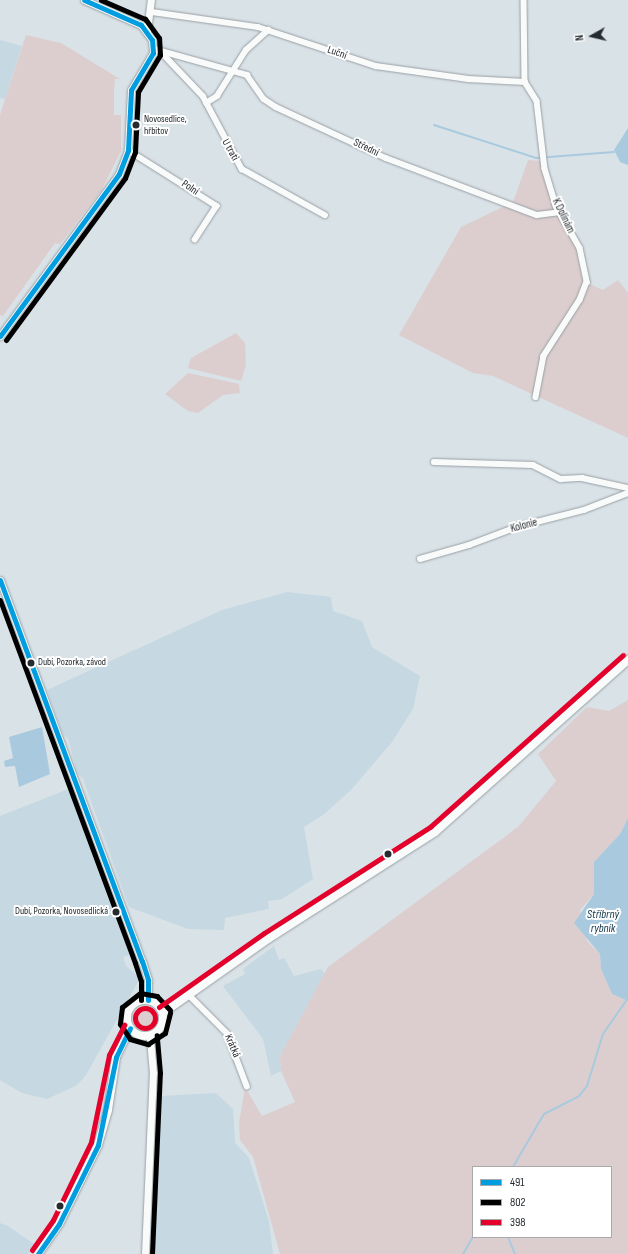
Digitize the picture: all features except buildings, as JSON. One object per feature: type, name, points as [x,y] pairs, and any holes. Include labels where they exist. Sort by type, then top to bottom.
[{"type":"main road","points":[[163,1013],[190,996],[268,939],[435,832],[628,660]]},
{"type":"main road","points":[[38,1254],[59,1224],[98,1146],[106,1121],[117,1050],[130,1028],[128,1011],[136,1002],[148,1000],[157,1004],[163,1013],[160,1029],[150,1036],[138,1035],[130,1028]]},
{"type":"street","points":[[0,336],[107,193],[128,150],[129,103],[133,84],[152,57],[154,49],[146,31],[135,22],[84,0]]},
{"type":"street","points":[[146,31],[152,12],[151,0]]},
{"type":"street","name":"K Dolinám","points":[[524,0],[525,82],[536,101],[545,169],[560,212],[580,248],[587,282],[580,300],[544,356],[536,397]]},
{"type":"street","name":"Luční","points":[[152,12],[268,30],[376,66],[468,79],[525,82]]},
{"type":"street","points":[[206,103],[217,96],[246,50],[268,30]]},
{"type":"street","name":"Střední","points":[[154,49],[164,55],[204,60],[250,76],[264,99],[284,112],[386,158],[537,215],[560,212]]},
{"type":"street","name":"U trati","points":[[164,55],[195,86],[242,169],[325,215]]},
{"type":"street","name":"Polní","points":[[128,150],[217,206],[195,240]]},
{"type":"street","points":[[434,462],[533,466],[561,479],[582,478],[628,488]]},
{"type":"street","name":"Kolonie","points":[[420,559],[469,545],[517,527],[584,510],[628,493]]},
{"type":"street","points":[[0,580],[139,954],[148,980],[148,1000]]},
{"type":"street","name":"Krátká","points":[[190,996],[227,1034],[247,1086]]},
{"type":"street","points":[[145,1254],[153,1072],[150,1036]]},
{"type":"shaded area","points":[[26,35],[61,43],[120,79],[115,79],[114,115],[121,115],[121,151],[101,191],[60,244],[55,243],[3,316],[0,315],[0,115]]},
{"type":"shaded area","points":[[0,40],[22,46],[5,99],[0,98]]},
{"type":"shaded area","points":[[528,160],[540,161],[554,209],[577,248],[585,282],[603,290],[618,280],[628,293],[628,438],[493,376],[473,373],[399,335],[461,227],[513,202]]},
{"type":"shaded area","points":[[236,333],[245,343],[246,365],[241,381],[188,368],[191,358]]},
{"type":"shaded area","points":[[188,373],[239,384],[240,393],[223,395],[198,413],[188,411],[165,394]]},
{"type":"shaded area","points":[[287,592],[331,597],[333,611],[362,621],[372,647],[420,676],[413,709],[392,742],[351,790],[323,815],[304,827],[313,879],[282,899],[268,901],[269,909],[225,918],[224,930],[188,929],[129,907],[83,779],[77,773],[68,738],[63,734],[47,690],[222,610]]},
{"type":"shaded area","points":[[628,700],[628,818],[620,834],[594,862],[594,894],[580,910],[587,941],[600,954],[601,969],[612,994],[628,1001],[628,1254],[280,1254],[253,1157],[240,1140],[239,1123],[245,1087],[262,1116],[295,1102],[281,1071],[280,1056],[328,967],[518,827],[556,781],[538,754],[587,707],[609,711]]},
{"type":"shaded area","points":[[71,788],[121,924],[129,955],[123,957],[126,966],[140,978],[86,1075],[77,1085],[47,1099],[22,1093],[0,1080],[0,816]]},
{"type":"shaded area","points":[[274,946],[279,960],[284,958],[294,976],[321,969],[325,974],[280,1056],[281,1071],[271,1076],[263,1039],[223,986],[245,974],[243,969]]},
{"type":"shaded area","points":[[145,1006],[153,1010],[157,1018],[153,1026],[145,1030],[137,1026],[133,1018],[137,1010]]},
{"type":"shaded area","points":[[216,1093],[233,1109],[235,1143],[249,1158],[269,1221],[273,1254],[153,1254],[161,1096]]},
{"type":"shaded area","points":[[0,1223],[8,1226],[37,1246],[28,1254],[0,1254]]},
{"type":"water","points":[[628,128],[628,165],[620,162],[614,150]]},
{"type":"water","points":[[42,727],[50,774],[19,787],[15,766],[5,767],[4,761],[13,758],[9,737]]},
{"type":"water","name":"Stříbrný rybník","points":[[628,818],[628,1001],[612,994],[601,969],[600,954],[574,923],[594,894],[594,862],[620,834]]},
{"type":"waterway","points":[[434,125],[536,158],[614,152]]},
{"type":"waterway","points":[[514,1166],[544,1114],[579,1096],[587,1086],[603,1034],[628,998]]},
{"type":"waterway","points":[[463,1254],[472,1238]]},
{"type":"waterway","points":[[508,1238],[515,1254]]},
{"type":"transit line","name":"491","points":[[0,336],[119,174],[128,150],[131,90],[153,53],[152,40],[141,25],[84,0]]},
{"type":"transit line","name":"802","points":[[6,340],[125,178],[135,152],[138,92],[160,55],[159,38],[145,19],[101,0]]},
{"type":"transit line","name":"491","points":[[0,580],[142,961],[148,980],[148,1000]]},
{"type":"transit line","name":"802","points":[[0,600],[135,963],[141,981],[141,1000]]},
{"type":"transit line","name":"398","points":[[159,1007],[264,933],[431,826],[623,655]]},
{"type":"transit line","name":"802","points":[[170,1010],[157,996],[140,993],[122,1007],[120,1024],[130,1039],[148,1044],[165,1033],[170,1013]]},
{"type":"transit line","name":"398","points":[[145,1008],[152,1011],[155,1018],[152,1025],[145,1028],[138,1025],[135,1018],[138,1011],[145,1008]]},
{"type":"transit line","name":"398","points":[[32,1250],[53,1220],[91,1142],[109,1055],[124,1025]]},
{"type":"transit line","name":"491","points":[[38,1254],[59,1224],[98,1145],[116,1057],[130,1028]]},
{"type":"transit line","name":"802","points":[[152,1254],[160,1073],[157,1035]]},
{"type":"place","name":"Novosedlice, hřbitov","points":[[136,125]]},
{"type":"place","name":"Dubí, Pozorka, závod","points":[[31,663]]},
{"type":"place","name":"Dubí, Pozorka, Novosedlická","points":[[116,912]]}]
